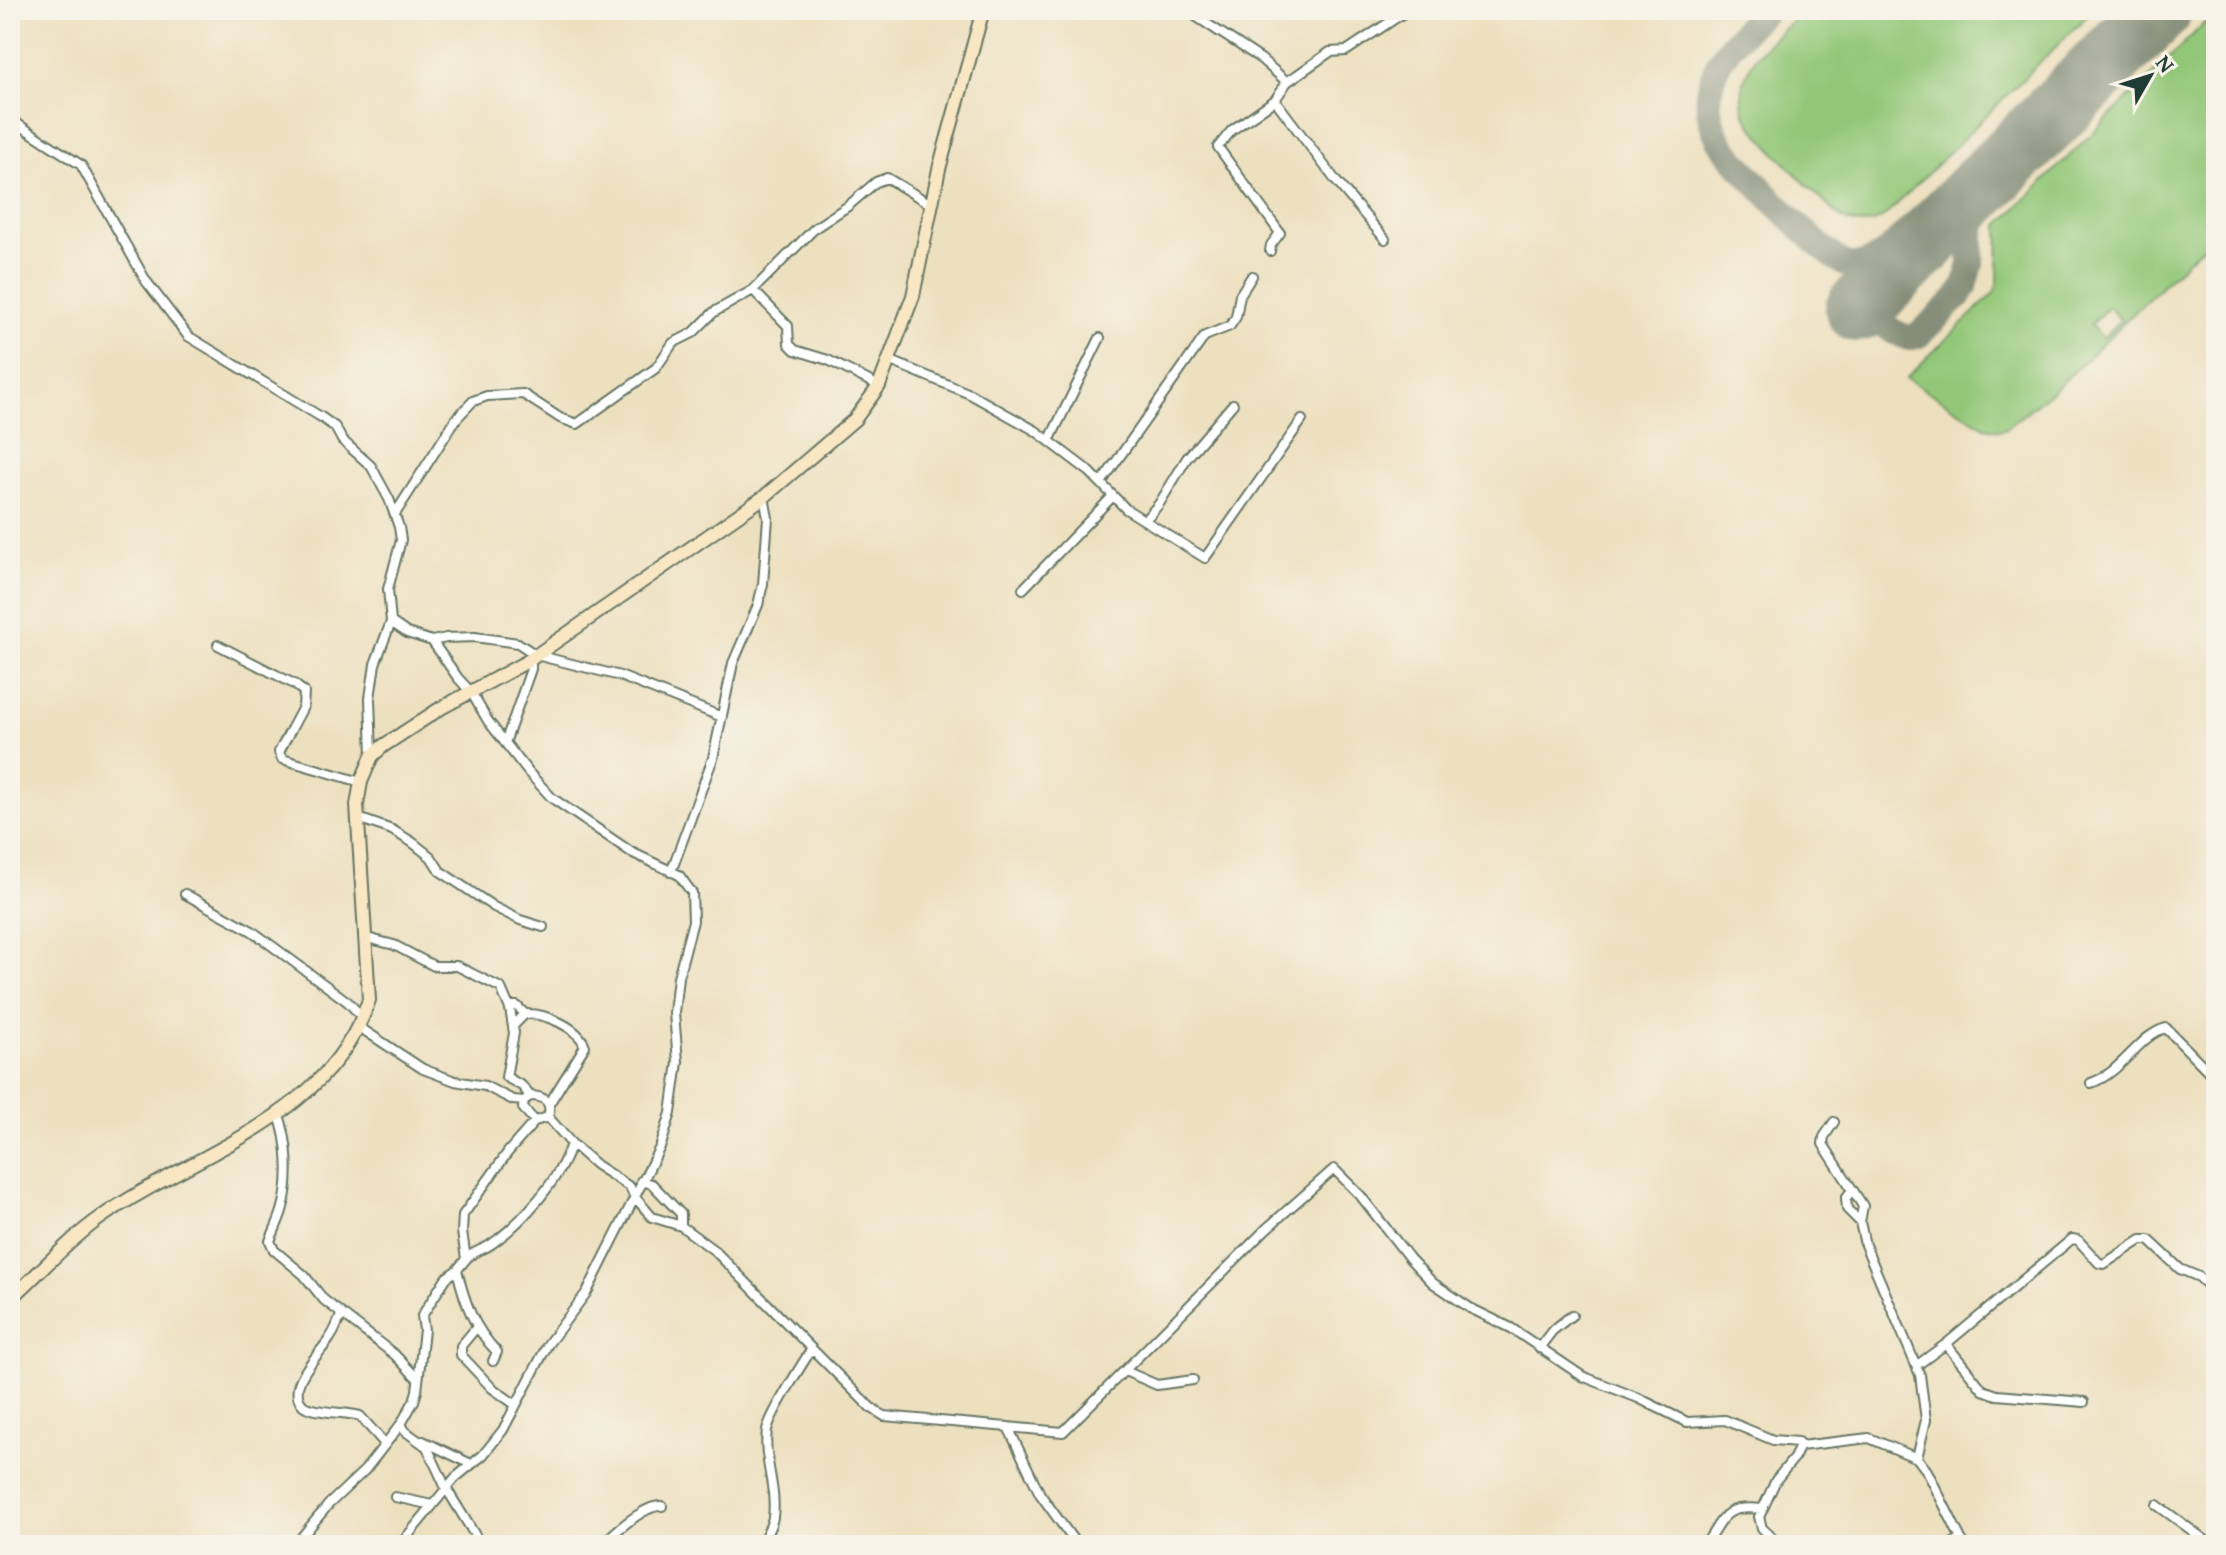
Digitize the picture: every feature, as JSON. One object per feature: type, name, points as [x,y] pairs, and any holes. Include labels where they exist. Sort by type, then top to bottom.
[{"type":"street","points":[[10,1295],[18,1292],[98,1219],[263,1125],[321,1080],[347,1049],[369,1000],[358,818],[361,782],[372,756],[441,708],[534,657],[764,497],[855,419],[879,386],[891,361],[913,296],[939,169],[983,10]]},
{"type":"street","points":[[1186,10],[1203,15],[1287,82]]},
{"type":"street","points":[[1270,251],[1279,230],[1218,147],[1232,130],[1275,100],[1287,82],[1330,52],[1346,51],[1408,10]]},
{"type":"street","points":[[1275,100],[1336,181],[1385,239]]},
{"type":"street","points":[[10,119],[81,165],[146,281],[188,336],[335,427],[342,440],[371,466],[395,514],[401,540],[388,589],[391,622],[375,664],[370,698],[372,756]]},
{"type":"street","points":[[395,514],[456,419],[473,401],[487,396],[523,394],[560,418],[577,424],[656,368],[673,343],[693,333],[714,312],[753,290],[815,228],[876,182],[887,178],[932,205]]},
{"type":"street","points":[[1101,483],[1205,336],[1230,326],[1236,317],[1240,295],[1252,276]]},
{"type":"street","points":[[753,290],[788,326],[789,344],[795,350],[828,360],[879,386]]},
{"type":"street","points":[[1049,441],[1100,338]]},
{"type":"street","points":[[891,361],[970,394],[1036,431],[1101,483],[1126,509],[1205,558],[1302,420]]},
{"type":"street","points":[[1145,520],[1159,504],[1187,458],[1233,404]]},
{"type":"street","points":[[1023,589],[1113,496]]},
{"type":"street","points":[[671,872],[713,758],[733,663],[758,605],[763,584],[768,518],[764,497]]},
{"type":"street","points":[[391,622],[399,629],[432,641],[475,637],[518,643],[534,657],[620,676],[722,717]]},
{"type":"street","points":[[400,1545],[446,1488],[483,1455],[503,1430],[548,1344],[587,1292],[661,1145],[671,1113],[678,1062],[674,1013],[677,989],[693,921],[692,893],[679,875],[631,852],[552,798],[505,743],[432,641]]},
{"type":"street","points":[[218,645],[304,692],[303,707],[279,752],[282,759],[361,782]]},
{"type":"street","points":[[505,743],[534,657]]},
{"type":"street","points":[[358,818],[392,830],[412,842],[431,857],[440,871],[494,907],[543,927]]},
{"type":"street","points":[[185,894],[252,931],[338,995],[361,1022],[423,1069],[455,1081],[485,1086],[513,1100],[540,1096],[549,1104],[551,1110],[548,1117],[535,1121],[508,1152],[463,1215],[466,1259]]},
{"type":"street","points":[[367,938],[401,948],[434,966],[457,966],[501,988],[513,1026],[513,1050],[506,1077],[522,1086],[527,1098],[523,1108],[535,1121]]},
{"type":"street","points":[[509,1006],[517,1006],[525,1014],[538,1015],[565,1025],[581,1037],[585,1046],[549,1104]]},
{"type":"street","points":[[513,1026],[525,1014]]},
{"type":"street","points":[[2091,1083],[2113,1073],[2151,1036],[2166,1028],[2216,1079]]},
{"type":"street","points":[[278,1113],[284,1133],[286,1189],[283,1209],[270,1241],[274,1250],[304,1275],[324,1300],[395,1355],[417,1378]]},
{"type":"street","points":[[548,1117],[596,1165],[630,1187],[652,1217],[681,1226],[715,1251],[870,1407],[884,1416],[1063,1432],[1266,1229],[1334,1169],[1360,1195],[1433,1283],[1470,1308],[1511,1328],[1582,1376],[1687,1422],[1725,1420],[1739,1424],[1752,1433],[1773,1440],[1798,1442],[1800,1446]]},
{"type":"street","points":[[1834,1122],[1823,1144],[1863,1206],[1860,1222],[1865,1245],[1920,1375],[1926,1420],[1917,1458]]},
{"type":"street","points":[[295,1545],[329,1504],[365,1470],[401,1424],[414,1401],[424,1330],[422,1316],[446,1278],[475,1250],[486,1248],[500,1238],[529,1210],[562,1166],[571,1143]]},
{"type":"street","points":[[641,1181],[652,1184],[681,1214],[681,1226]]},
{"type":"street","points":[[1851,1191],[1846,1198],[1847,1209],[1860,1222]]},
{"type":"street","points":[[1916,1366],[2072,1239],[2078,1240],[2104,1264],[2141,1240],[2149,1240],[2180,1269],[2199,1277],[2216,1293]]},
{"type":"street","points":[[457,1270],[476,1328],[496,1350],[493,1361]]},
{"type":"street","points":[[341,1315],[331,1337],[302,1375],[299,1395],[303,1405],[314,1409],[360,1416],[385,1444]]},
{"type":"street","points":[[1539,1348],[1552,1331],[1572,1315]]},
{"type":"street","points":[[476,1328],[461,1346],[461,1355],[474,1365],[492,1388],[516,1405]]},
{"type":"street","points":[[1946,1344],[1983,1390],[1997,1395],[2084,1402]]},
{"type":"street","points":[[761,1545],[773,1519],[773,1495],[766,1453],[767,1427],[812,1349]]},
{"type":"street","points":[[1125,1371],[1157,1385],[1193,1380]]},
{"type":"street","points":[[401,1424],[405,1431],[419,1440],[471,1464]]},
{"type":"street","points":[[1008,1427],[1040,1494],[1077,1545]]},
{"type":"street","points":[[1800,1446],[1869,1438],[1917,1458],[1927,1471],[1963,1542],[1949,1545]]},
{"type":"street","points":[[419,1440],[427,1447],[446,1488],[481,1545]]},
{"type":"street","points":[[1780,1545],[1762,1528],[1759,1517],[1776,1480],[1800,1446]]},
{"type":"street","points":[[395,1497],[432,1505]]},
{"type":"street","points":[[2157,1505],[2212,1545]]},
{"type":"street","points":[[601,1545],[644,1511],[653,1506],[662,1506]]},
{"type":"street","points":[[1705,1545],[1725,1514],[1742,1507],[1762,1509]]},
{"type":"green space","points":[[1804,10],[2093,10],[1885,216],[1860,224],[1847,221],[1835,213],[1800,178],[1758,134],[1743,107],[1743,83],[1751,66],[1764,48]]},
{"type":"green space","points":[[2216,12],[2216,233],[2060,385],[2000,430],[1985,427],[1906,378],[1994,293],[1998,282],[1999,225]],"holes":[[[2108,307],[2121,320],[2103,338],[2090,325]]]},
{"type":"taxiway","points":[[1766,10],[1730,47],[1716,69],[1709,100],[1717,136],[1760,188],[1835,258],[1857,265],[1886,253]]},
{"type":"taxiway","points":[[1935,233],[1895,246],[1886,253],[1869,286],[1872,306],[1883,324],[1909,338],[1919,335],[1960,295],[1965,286],[1971,264],[1973,209],[1986,183]]},
{"type":"runway","points":[[1858,309],[2159,10]]}]
